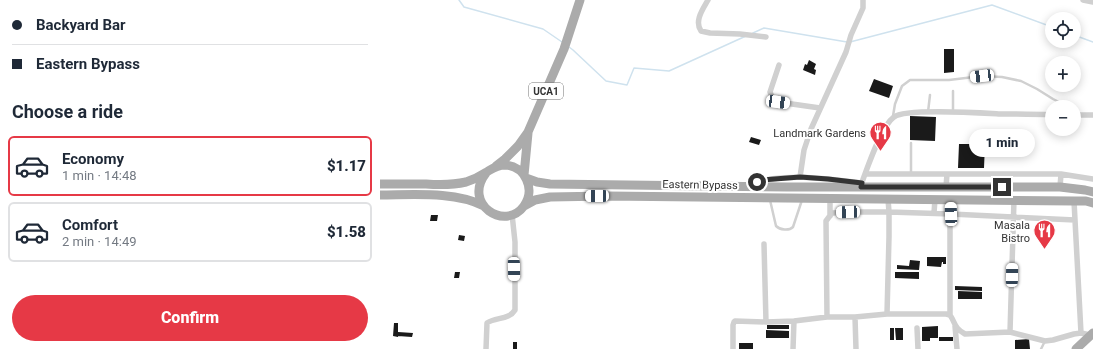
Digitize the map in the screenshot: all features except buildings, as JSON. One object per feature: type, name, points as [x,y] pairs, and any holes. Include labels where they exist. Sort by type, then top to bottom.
[{"type":"main road","name":"UCA1","points":[[495,167],[518,146],[528,132],[564,49],[580,0]]},
{"type":"main road","name":"UCA1","points":[[525,177],[528,132]]},
{"type":"main road","name":"Eastern Bypass","points":[[495,167],[503,165],[511,166],[525,177],[537,182],[550,184],[751,187],[861,185],[1060,188],[1093,192]]},
{"type":"main road","points":[[380,184],[449,184],[465,182],[486,173],[495,167]]},
{"type":"main road","points":[[484,206],[479,195],[480,184],[486,173]]},
{"type":"main road","points":[[524,206],[528,200],[529,193],[529,185],[525,177]]},
{"type":"main road","points":[[380,195],[456,197],[476,202],[498,215],[504,216],[512,214]]},
{"type":"main road","name":"Eastern Bypass","points":[[512,214],[535,200],[559,196],[950,199],[1086,201],[1093,203]]},
{"type":"main road","points":[[1076,349],[1088,334]]},
{"type":"street","points":[[708,0],[698,20],[698,27],[701,31],[766,37]]},
{"type":"street","points":[[800,177],[804,150],[811,129],[846,52],[851,35],[863,8],[863,0]]},
{"type":"street","points":[[1083,0],[1093,2]]},
{"type":"street","points":[[779,65],[770,92],[773,99],[778,102],[820,108]]},
{"type":"street","points":[[751,187],[753,184],[761,180],[800,177],[828,179],[861,185],[874,150],[888,122],[898,114],[913,112],[1045,114]]},
{"type":"street","points":[[1081,114],[1093,115]]},
{"type":"street","points":[[866,174],[1062,174],[1093,179]]},
{"type":"street","points":[[946,187],[947,174]]},
{"type":"street","points":[[1060,188],[1062,174]]},
{"type":"street","points":[[830,198],[830,216]]},
{"type":"street","points":[[887,314],[889,237],[888,199]]},
{"type":"street","points":[[934,214],[935,199]]},
{"type":"street","points":[[950,199],[950,315],[955,326],[964,334],[1010,332],[1046,341],[1074,334],[1088,334],[1074,201]]},
{"type":"street","points":[[1010,332],[1014,200]]},
{"type":"street","points":[[826,317],[826,221],[832,213],[889,212],[1075,220]]},
{"type":"street","points":[[486,349],[487,323],[491,320],[511,316],[516,310],[515,242],[512,214]]},
{"type":"street","points":[[764,244],[766,322]]},
{"type":"street","points":[[733,349],[734,322],[794,321],[826,317],[855,317],[887,314],[950,315]]},
{"type":"street","points":[[855,317],[856,349]]},
{"type":"street","points":[[794,321],[794,349]]},
{"type":"street","points":[[955,326],[957,349]]},
{"type":"street","points":[[917,328],[918,349]]},
{"type":"lane","points":[[893,117],[895,104],[902,86],[910,80],[949,80],[982,76],[1002,77],[1021,81],[1055,100]]},
{"type":"lane","points":[[953,91],[953,112]]},
{"type":"lane","points":[[928,112],[930,95]]},
{"type":"lane","points":[[911,143],[912,174]]},
{"type":"lane","points":[[769,198],[776,226],[779,229],[791,229],[802,198]]},
{"type":"lane","points":[[1041,349],[1046,341]]},
{"type":"waterway","points":[[459,0],[464,7],[543,29],[562,42]]},
{"type":"waterway","points":[[850,42],[992,5],[1045,24]]},
{"type":"waterway","points":[[753,33],[764,28],[847,42]]},
{"type":"waterway","points":[[569,47],[606,81],[627,85],[634,68],[669,71],[746,36]]},
{"type":"waterway","points":[[1081,38],[1093,42]]},
{"type":"place","name":"Landmark Gardens","points":[[881,152]]},
{"type":"place","name":"Masala Bistro","points":[[1045,250]]},
{"type":"route","points":[[757,182],[761,180],[800,177],[862,183],[861,187],[1002,187]]}]
